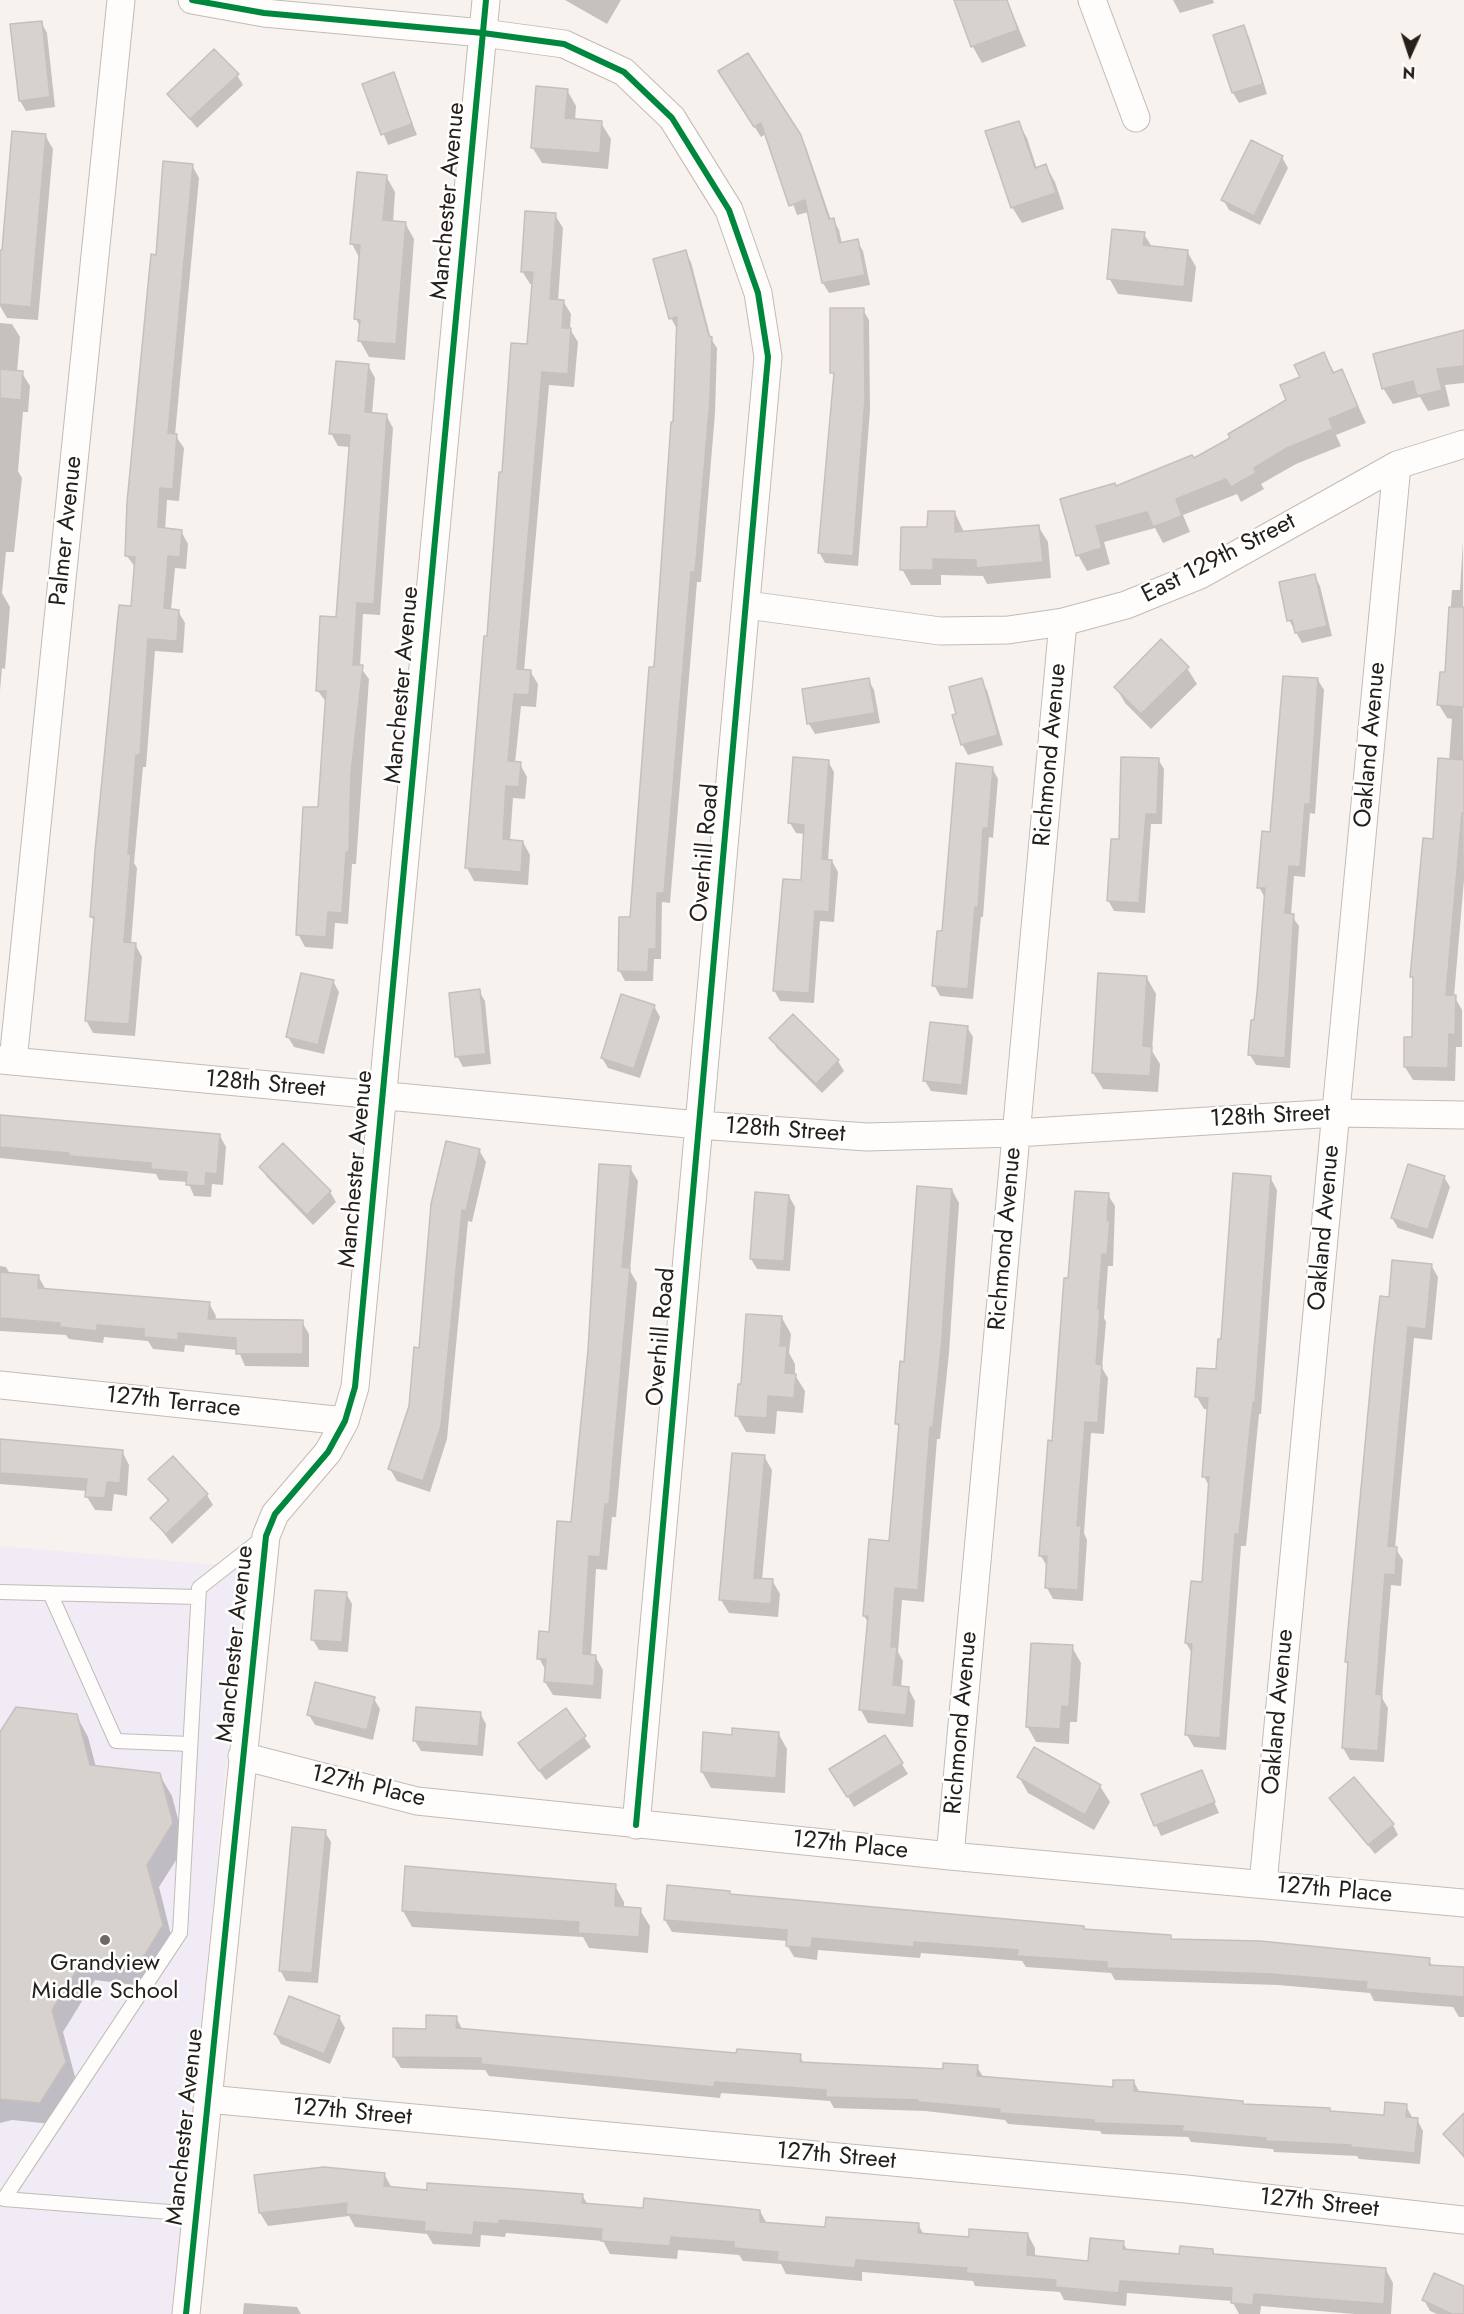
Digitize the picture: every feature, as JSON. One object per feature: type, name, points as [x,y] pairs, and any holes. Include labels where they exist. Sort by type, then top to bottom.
[{"type":"street","name":"Palmer Avenue","points":[[6,1061],[121,0]]},
{"type":"street","name":"Overhill Road","points":[[192,0],[264,13],[483,33],[564,44],[624,72],[672,118],[729,210],[758,293],[768,357],[636,1825]]},
{"type":"street","name":"Manchester Avenue","points":[[186,2314],[266,1536],[275,1514],[327,1452],[345,1422],[355,1387],[486,0]]},
{"type":"street","points":[[1092,0],[1136,118]]},
{"type":"street","name":"East 129th Street","points":[[747,605],[940,631],[1008,630],[1063,622],[1126,605],[1200,575],[1397,465],[1464,444]]},
{"type":"street","name":"Oakland Avenue","points":[[1263,1884],[1397,465]]},
{"type":"street","name":"Richmond Avenue","points":[[950,1856],[1063,622]]},
{"type":"street","name":"128th Street","points":[[6,1061],[699,1125],[867,1137],[1016,1133],[1336,1113],[1464,1115]]},
{"type":"street","name":"127th Terrace","points":[[0,1385],[345,1422]]},
{"type":"street","name":"127th Place","points":[[242,1756],[417,1801],[950,1856],[1464,1903]]},
{"type":"street","name":"127th Street","points":[[207,2099],[1186,2189],[1464,2220]]},
{"type":"lane","points":[[195,2214],[4,2199],[180,1932],[199,1588],[266,1536]]},
{"type":"lane","points":[[0,1592],[198,1597]]},
{"type":"lane","points":[[50,1593],[116,1741],[190,1744]]},
{"type":"shaded area","name":"Grandview Middle School","points":[[0,1546],[245,1567],[174,2314],[0,2314]]},
{"type":"building","points":[[954,0],[1007,0],[1018,30],[971,47]]},
{"type":"building","points":[[42,21],[50,97],[19,101],[10,24]]},
{"type":"building","points":[[1244,25],[1263,84],[1232,93],[1213,35]]},
{"type":"building","points":[[214,49],[239,74],[190,119],[167,94]]},
{"type":"building","points":[[748,53],[801,135],[829,219],[834,218],[839,243],[858,239],[865,275],[822,283],[805,200],[789,206],[761,123],[754,127],[718,71]]},
{"type":"building","points":[[394,72],[412,124],[381,135],[362,84]]},
{"type":"building","points":[[536,86],[568,89],[565,118],[602,121],[600,153],[531,148]]},
{"type":"building","points":[[1019,121],[1035,168],[1046,164],[1056,193],[1011,208],[985,131]]},
{"type":"building","points":[[12,131],[46,134],[31,307],[0,304],[0,250],[2,250]]},
{"type":"building","points":[[1251,140],[1283,156],[1254,216],[1221,200]]},
{"type":"building","points":[[163,161],[193,164],[168,433],[177,434],[173,489],[160,488],[158,527],[182,530],[180,557],[168,556],[164,608],[179,610],[177,641],[148,639],[140,755],[136,755],[128,854],[131,854],[124,942],[136,943],[129,1024],[85,1021],[94,917],[90,917],[95,851],[119,605],[131,606],[135,557],[125,556],[127,502],[151,254],[156,255]]},
{"type":"building","points":[[357,172],[387,175],[383,220],[406,222],[396,344],[358,341],[360,320],[354,319],[360,245],[350,244]]},
{"type":"building","points":[[525,211],[556,213],[550,299],[564,300],[562,328],[571,328],[568,374],[542,372],[517,669],[531,670],[529,695],[514,694],[508,761],[521,762],[519,787],[506,786],[503,839],[523,841],[521,872],[465,868],[484,636],[487,636],[499,472],[502,472],[511,343],[527,344],[533,272],[521,272]]},
{"type":"building","points":[[1112,229],[1145,232],[1143,245],[1188,250],[1184,287],[1107,279]]},
{"type":"building","points":[[686,250],[709,336],[712,337],[710,401],[695,572],[691,572],[664,893],[657,893],[656,949],[649,949],[648,972],[618,971],[619,917],[630,917],[649,667],[654,667],[671,422],[673,422],[677,317],[669,319],[653,259]]},
{"type":"building","points":[[830,308],[864,308],[865,399],[853,556],[818,553],[834,373],[830,373]]},
{"type":"building","points":[[1464,330],[1464,366],[1437,369],[1442,390],[1417,396],[1413,381],[1382,389],[1373,354]]},
{"type":"building","points":[[1324,352],[1333,373],[1342,369],[1358,407],[1329,419],[1333,429],[1287,448],[1254,468],[1256,473],[1231,487],[1226,479],[1176,499],[1182,516],[1153,527],[1147,512],[1096,526],[1102,548],[1076,556],[1060,499],[1115,483],[1116,486],[1192,455],[1194,458],[1230,438],[1228,434],[1286,400],[1280,385],[1300,377],[1294,365]]},
{"type":"building","points":[[336,361],[369,364],[365,412],[387,414],[374,604],[357,603],[353,665],[363,665],[351,774],[349,852],[346,852],[342,913],[328,912],[326,937],[296,935],[303,807],[318,807],[326,691],[316,691],[320,616],[336,617],[350,435],[329,434]]},
{"type":"building","points":[[0,369],[23,371],[21,400],[0,398]]},
{"type":"building","points":[[928,511],[955,511],[955,532],[1039,525],[1043,562],[976,568],[976,560],[933,559],[933,570],[900,570],[901,527],[927,527]]},
{"type":"building","points":[[1315,574],[1327,626],[1295,633],[1292,620],[1287,621],[1279,582]]},
{"type":"building","points":[[1449,607],[1464,607],[1464,707],[1437,705],[1440,672],[1445,672]]},
{"type":"building","points":[[1161,639],[1189,667],[1141,714],[1114,687]]},
{"type":"building","points":[[1283,676],[1318,678],[1310,804],[1305,804],[1300,867],[1289,866],[1285,913],[1294,914],[1285,1058],[1248,1055],[1251,1020],[1254,1020],[1257,993],[1265,888],[1257,888],[1262,831],[1270,832]]},
{"type":"building","points":[[869,678],[875,713],[807,724],[802,689]]},
{"type":"building","points":[[982,678],[998,735],[961,745],[952,715],[956,714],[949,687]]},
{"type":"building","points":[[793,757],[829,760],[822,859],[832,860],[829,912],[815,911],[809,993],[773,991],[783,879],[801,880],[804,825],[788,823]]},
{"type":"building","points":[[1121,757],[1159,758],[1157,814],[1146,814],[1139,903],[1107,901],[1111,839],[1119,839]]},
{"type":"building","points":[[1438,758],[1464,760],[1464,813],[1462,813],[1446,995],[1456,995],[1455,1035],[1449,1034],[1448,1068],[1404,1067],[1404,1037],[1412,1037],[1413,977],[1410,977],[1423,838],[1433,839]]},
{"type":"building","points":[[956,763],[993,767],[988,828],[983,828],[978,908],[975,907],[968,989],[932,986],[937,931],[942,931]]},
{"type":"building","points":[[301,973],[334,980],[318,1045],[286,1037]]},
{"type":"building","points":[[1098,973],[1147,976],[1143,1046],[1152,1047],[1150,1076],[1092,1073]]},
{"type":"building","points":[[480,989],[486,1054],[455,1057],[449,993]]},
{"type":"building","points":[[621,994],[655,1005],[634,1069],[601,1058]]},
{"type":"building","points":[[793,1014],[839,1060],[816,1084],[769,1038]]},
{"type":"building","points":[[930,1022],[968,1026],[962,1085],[923,1081]]},
{"type":"building","points":[[0,1115],[220,1134],[217,1174],[206,1173],[205,1186],[186,1185],[187,1172],[151,1169],[151,1163],[0,1147]]},
{"type":"building","points":[[446,1141],[480,1149],[466,1211],[462,1210],[441,1426],[423,1481],[388,1469],[409,1406],[414,1347],[419,1348],[431,1204]]},
{"type":"building","points":[[283,1143],[331,1191],[307,1215],[259,1167]]},
{"type":"building","points":[[599,1164],[631,1166],[622,1267],[630,1268],[609,1504],[605,1504],[600,1557],[589,1556],[583,1654],[596,1655],[594,1686],[544,1682],[546,1659],[537,1659],[539,1631],[549,1632],[557,1521],[571,1522],[588,1350]]},
{"type":"building","points":[[1408,1164],[1445,1176],[1428,1230],[1391,1218]]},
{"type":"building","points":[[1233,1173],[1271,1176],[1255,1402],[1253,1402],[1239,1534],[1235,1534],[1220,1738],[1185,1735],[1192,1644],[1185,1643],[1191,1581],[1202,1582],[1209,1477],[1202,1477],[1208,1398],[1195,1397],[1197,1368],[1216,1369],[1218,1339],[1221,1339]]},
{"type":"building","points":[[917,1186],[952,1189],[942,1339],[933,1427],[930,1427],[918,1590],[895,1588],[891,1647],[897,1647],[893,1685],[909,1687],[906,1715],[859,1710],[868,1616],[863,1616],[869,1539],[889,1541],[899,1424],[895,1424],[900,1361],[904,1362]]},
{"type":"building","points":[[1075,1191],[1109,1193],[1107,1221],[1110,1221],[1107,1255],[1102,1254],[1098,1309],[1100,1309],[1096,1364],[1102,1365],[1098,1423],[1085,1422],[1077,1526],[1081,1526],[1078,1590],[1045,1588],[1047,1556],[1039,1556],[1048,1440],[1052,1441],[1064,1278],[1068,1278]]},
{"type":"building","points":[[755,1192],[789,1195],[784,1261],[750,1259]]},
{"type":"building","points":[[1392,1260],[1432,1264],[1426,1329],[1408,1327],[1388,1546],[1397,1547],[1395,1575],[1385,1574],[1376,1694],[1382,1695],[1378,1751],[1342,1748],[1348,1662],[1345,1662],[1374,1347],[1380,1296],[1389,1297]]},
{"type":"building","points":[[0,1272],[39,1275],[38,1288],[210,1302],[208,1319],[303,1320],[303,1354],[236,1354],[236,1338],[178,1333],[178,1340],[144,1337],[144,1329],[97,1325],[97,1331],[60,1327],[60,1323],[0,1318]]},
{"type":"building","points":[[746,1314],[782,1316],[780,1346],[787,1346],[785,1373],[796,1374],[794,1398],[768,1396],[767,1418],[735,1416],[738,1384],[741,1384]]},
{"type":"building","points":[[0,1439],[123,1450],[120,1483],[107,1482],[105,1498],[85,1497],[87,1479],[0,1473]]},
{"type":"building","points":[[732,1453],[765,1455],[754,1578],[773,1579],[771,1604],[719,1600]]},
{"type":"building","points":[[173,1456],[208,1494],[166,1534],[150,1518],[169,1500],[148,1479]]},
{"type":"building","points":[[315,1590],[347,1592],[342,1642],[311,1640]]},
{"type":"building","points":[[1031,1643],[1073,1645],[1069,1707],[1062,1706],[1060,1729],[1026,1727]]},
{"type":"building","points":[[315,1682],[375,1697],[367,1730],[307,1715]]},
{"type":"building","points":[[16,1707],[77,1714],[90,1765],[160,1773],[173,1823],[147,1865],[163,1925],[138,1966],[83,1960],[52,2010],[66,2062],[40,2103],[0,2099],[0,1732]]},
{"type":"building","points":[[416,1707],[481,1712],[478,1746],[413,1741]]},
{"type":"building","points":[[566,1708],[586,1736],[539,1771],[518,1743]]},
{"type":"building","points":[[732,1728],[779,1732],[776,1778],[701,1772],[703,1732],[732,1735]]},
{"type":"building","points":[[885,1735],[903,1763],[847,1797],[829,1769]]},
{"type":"building","points":[[1034,1747],[1101,1785],[1085,1815],[1017,1777]]},
{"type":"building","points":[[1202,1770],[1215,1802],[1154,1826],[1141,1794]]},
{"type":"building","points":[[1354,1777],[1394,1824],[1368,1845],[1329,1798]]},
{"type":"building","points":[[292,1827],[326,1830],[312,1973],[279,1971]]},
{"type":"building","points":[[405,1866],[616,1884],[615,1906],[641,1908],[639,1937],[578,1933],[579,1922],[402,1911]]},
{"type":"building","points":[[667,1885],[730,1891],[730,1894],[1084,1926],[1084,1929],[1171,1935],[1171,1939],[1260,1941],[1430,1958],[1429,1965],[1464,1967],[1464,1997],[1366,1989],[1367,1982],[1270,1974],[1107,1968],[1107,1962],[1017,1956],[1018,1950],[914,1942],[914,1947],[812,1938],[811,1948],[786,1946],[787,1930],[664,1920]]},
{"type":"building","points":[[289,1996],[340,2016],[324,2054],[274,2034]]},
{"type":"building","points":[[426,2015],[457,2016],[456,2028],[736,2053],[737,2049],[801,2054],[800,2062],[943,2069],[943,2063],[978,2065],[977,2076],[1113,2087],[1113,2080],[1134,2080],[1134,2091],[1243,2101],[1243,2104],[1330,2108],[1330,2111],[1384,2115],[1385,2102],[1407,2104],[1406,2117],[1418,2118],[1415,2153],[1351,2147],[1351,2145],[1266,2141],[1266,2138],[1182,2131],[1183,2126],[1094,2123],[1094,2120],[999,2113],[1000,2109],[918,2102],[918,2100],[826,2097],[826,2090],[715,2082],[714,2087],[481,2064],[481,2058],[393,2057],[393,2028],[426,2029]]},
{"type":"building","points":[[1464,2113],[1464,2156],[1443,2134]]},
{"type":"building","points":[[324,2167],[385,2173],[384,2186],[427,2190],[427,2183],[583,2194],[582,2203],[643,2208],[644,2198],[760,2210],[760,2222],[825,2227],[826,2217],[919,2223],[918,2233],[969,2237],[969,2229],[1028,2233],[1027,2255],[1088,2261],[1090,2238],[1124,2241],[1123,2249],[1179,2254],[1180,2246],[1213,2249],[1213,2254],[1386,2268],[1384,2304],[1254,2294],[1253,2305],[1231,2303],[1232,2288],[1120,2281],[1119,2293],[1055,2287],[1056,2280],[966,2273],[967,2268],[856,2260],[855,2268],[777,2261],[778,2252],[734,2248],[734,2242],[671,2237],[670,2246],[601,2241],[602,2229],[499,2220],[499,2224],[474,2222],[473,2235],[424,2231],[425,2222],[346,2214],[347,2203],[259,2213],[254,2175]]},
{"type":"building","points":[[1434,2273],[1464,2286],[1464,2314],[1452,2314],[1422,2300]]},
{"type":"cycle path","points":[[192,0],[264,13],[483,33],[564,44],[624,72],[672,118],[729,210],[758,293],[768,357],[636,1825]]},
{"type":"cycle path","points":[[186,2314],[266,1536],[275,1514],[328,1452],[345,1421],[355,1387],[486,0]]},
{"type":"place","name":"Grandview Middle School","points":[[105,1940]]}]
